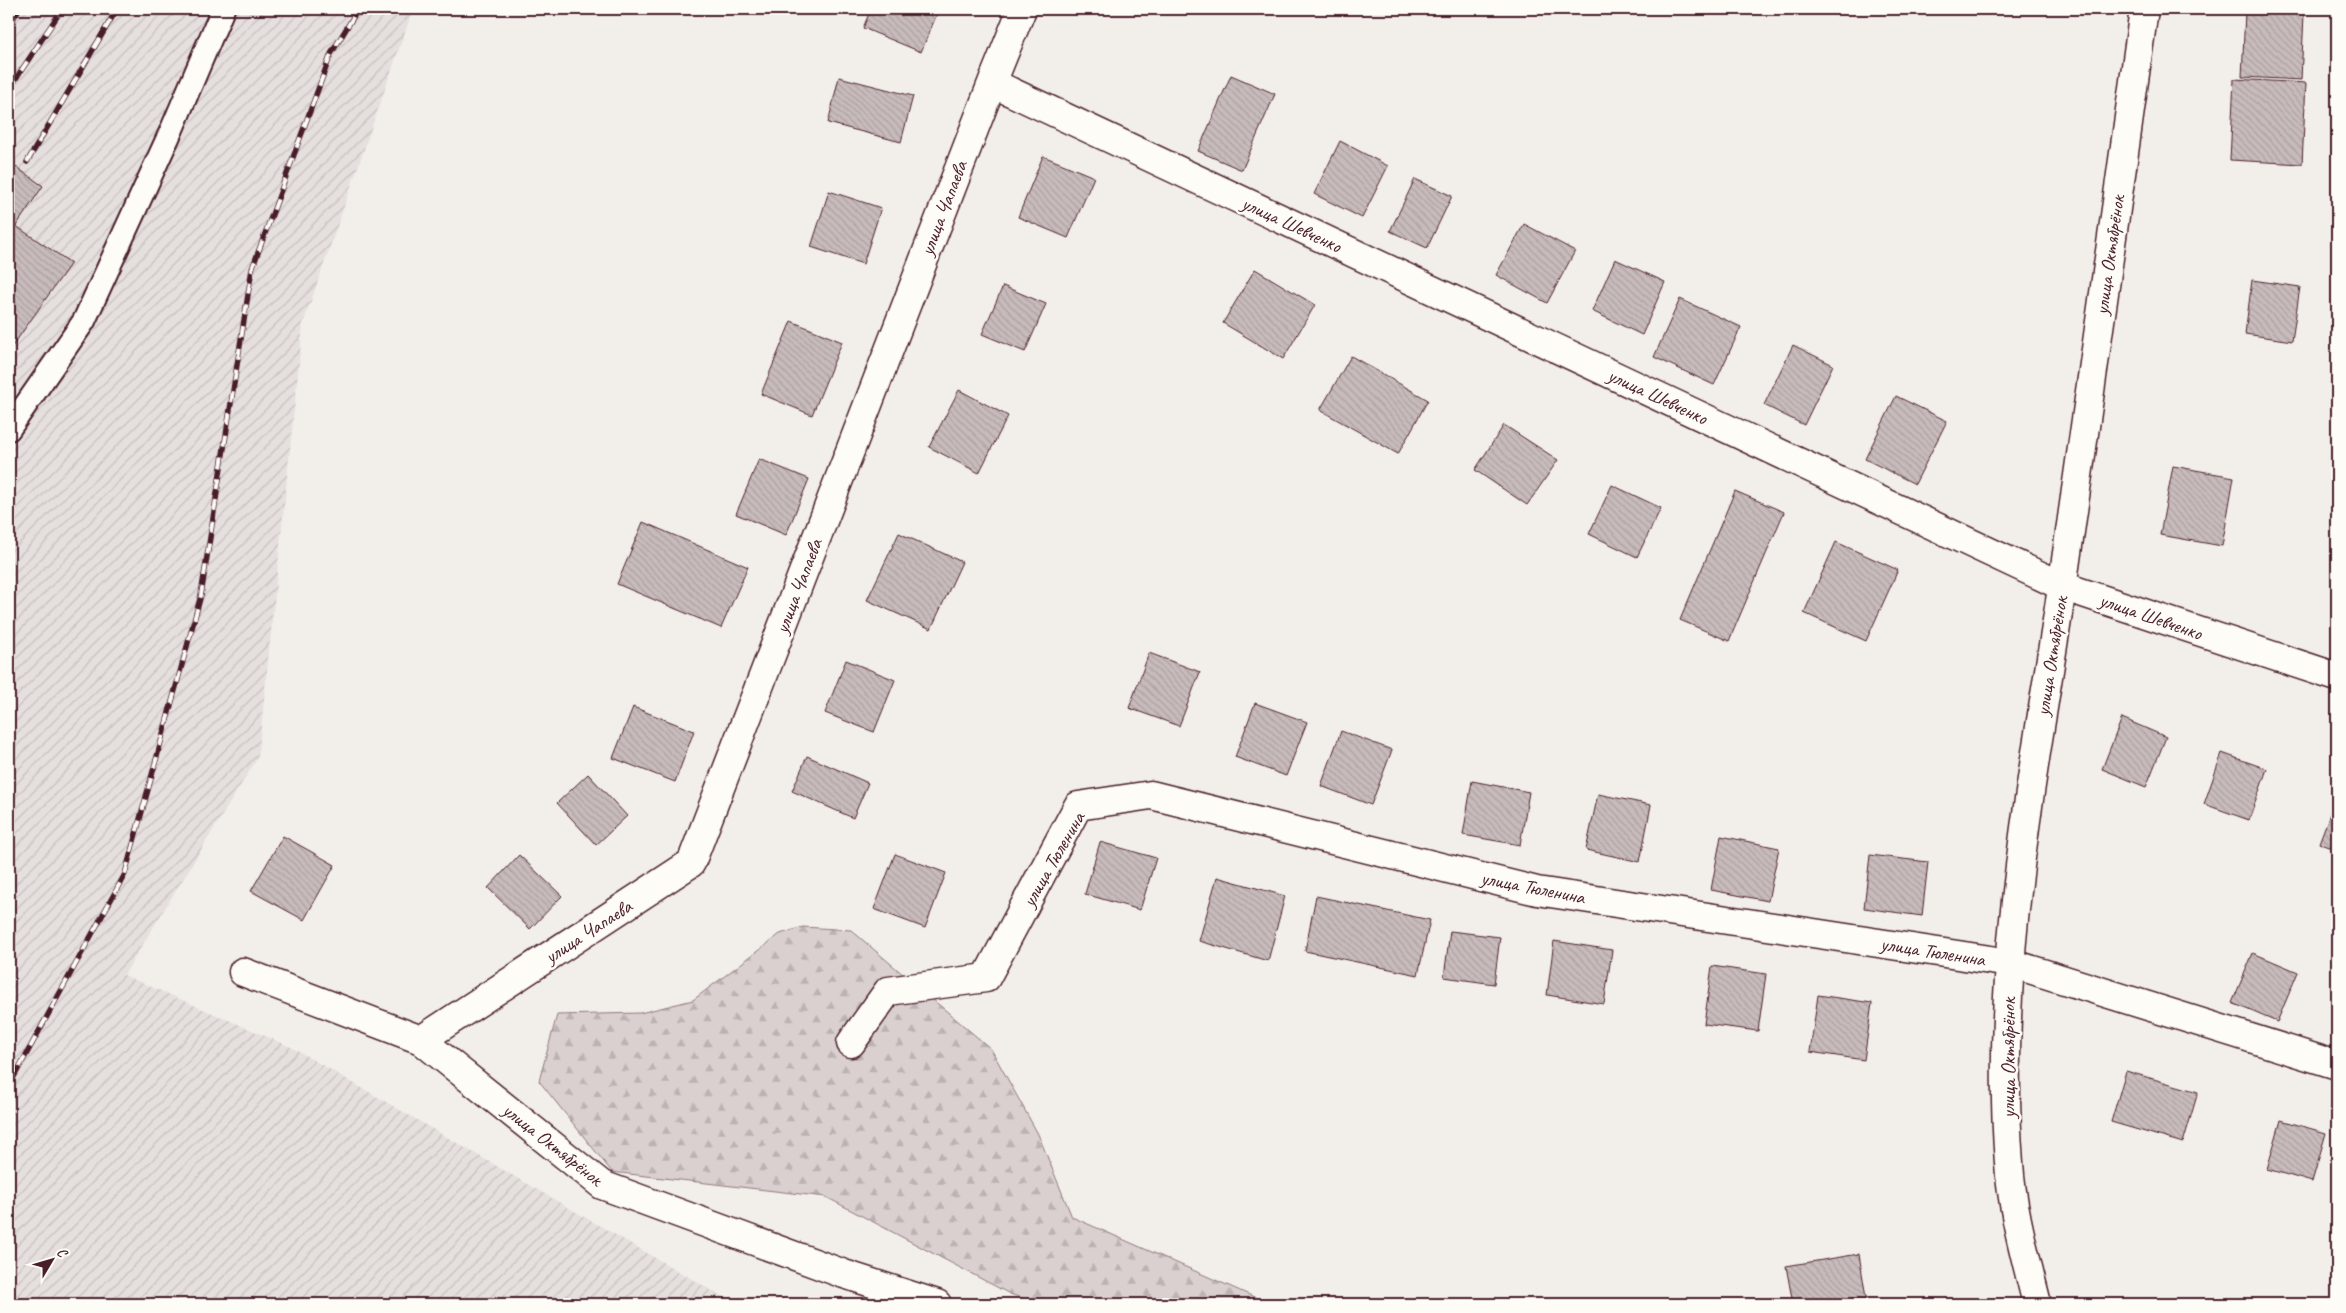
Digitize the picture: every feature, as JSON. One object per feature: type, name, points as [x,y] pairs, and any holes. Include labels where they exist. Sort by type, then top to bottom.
[{"type":"street","name":"улица Чапаева","points":[[421,1040],[691,863],[1022,9]]},
{"type":"street","name":"улица Октябрёнок","points":[[2037,1304],[2020,1238],[2009,1164],[2005,1054],[2010,962],[2021,844],[2062,586],[2144,9]]},
{"type":"street","name":"улица Шевченко","points":[[992,83],[2062,586],[2337,677]]},
{"type":"street","name":"улица Тюленина","points":[[850,1044],[888,991],[986,978],[1078,806],[1150,795],[1536,891],[2010,962],[2337,1065]]},
{"type":"street","name":"улица Октябрёнок","points":[[243,972],[421,1040],[602,1184],[844,1274],[937,1304]]},
{"type":"lane","points":[[9,429],[84,321],[172,129],[222,9]]},
{"type":"shaded area","points":[[9,9],[413,9],[303,324],[258,757],[124,975],[291,1047],[735,1304],[9,1304]]},
{"type":"green space","points":[[803,927],[851,930],[991,1049],[1038,1134],[1072,1217],[1270,1304],[1040,1304],[1010,1294],[826,1197],[612,1172],[539,1081],[557,1015],[640,1013],[693,1000],[780,934]]},
{"type":"building","points":[[871,9],[939,9],[921,52],[863,28]]},
{"type":"building","points":[[1125,9],[1140,9],[1138,14]]},
{"type":"building","points":[[2245,11],[2304,14],[2301,80],[2242,77]]},
{"type":"building","points":[[1231,75],[1275,94],[1242,170],[1198,151]]},
{"type":"building","points":[[839,77],[913,96],[901,142],[828,123]]},
{"type":"building","points":[[2234,79],[2306,83],[2302,164],[2230,160]]},
{"type":"building","points":[[1340,141],[1388,166],[1362,218],[1314,194]]},
{"type":"building","points":[[1043,156],[1094,177],[1068,238],[1018,217]]},
{"type":"building","points":[[9,162],[43,186],[16,226],[71,263],[9,351]]},
{"type":"building","points":[[1415,179],[1452,196],[1427,248],[1390,231]]},
{"type":"building","points":[[829,191],[881,208],[863,264],[811,247]]},
{"type":"building","points":[[1524,224],[1575,251],[1547,303],[1496,275]]},
{"type":"building","points":[[1615,259],[1665,282],[1642,335],[1592,311]]},
{"type":"building","points":[[1255,269],[1315,305],[1283,359],[1223,323]]},
{"type":"building","points":[[2252,280],[2300,287],[2292,341],[2245,334]]},
{"type":"building","points":[[1003,286],[1046,304],[1025,352],[982,334]]},
{"type":"building","points":[[1680,299],[1741,327],[1714,385],[1654,357]]},
{"type":"building","points":[[791,321],[842,342],[812,415],[761,394]]},
{"type":"building","points":[[1793,345],[1833,365],[1804,425],[1764,405]]},
{"type":"building","points":[[1351,356],[1428,400],[1398,454],[1320,410]]},
{"type":"building","points":[[959,390],[1008,416],[979,473],[929,447]]},
{"type":"building","points":[[1896,396],[1947,421],[1915,484],[1865,459]]},
{"type":"building","points":[[1504,425],[1558,460],[1527,505],[1475,470]]},
{"type":"building","points":[[759,459],[809,479],[786,535],[736,514]]},
{"type":"building","points":[[2173,466],[2234,477],[2222,546],[2160,535]]},
{"type":"building","points":[[1612,485],[1661,508],[1637,557],[1589,534]]},
{"type":"building","points":[[1735,491],[1784,512],[1729,641],[1680,620]]},
{"type":"building","points":[[643,522],[748,567],[721,628],[617,584]]},
{"type":"building","points":[[899,533],[962,562],[931,629],[867,600]]},
{"type":"building","points":[[1836,542],[1898,570],[1866,641],[1804,613]]},
{"type":"building","points":[[1149,653],[1200,672],[1179,726],[1129,708]]},
{"type":"building","points":[[846,660],[895,680],[874,732],[825,713]]},
{"type":"building","points":[[1255,703],[1307,722],[1286,776],[1235,757]]},
{"type":"building","points":[[633,707],[694,731],[675,782],[613,758]]},
{"type":"building","points":[[2122,718],[2166,737],[2146,787],[2102,769]]},
{"type":"building","points":[[1341,731],[1392,750],[1371,805],[1321,786]]},
{"type":"building","points":[[2222,753],[2267,769],[2249,820],[2204,804]]},
{"type":"building","points":[[807,756],[868,783],[853,818],[792,791]]},
{"type":"building","points":[[588,774],[627,816],[596,845],[557,803]]},
{"type":"building","points":[[1472,781],[1529,792],[1520,845],[1463,835]]},
{"type":"building","points":[[1598,794],[1651,805],[1640,862],[1586,850]]},
{"type":"building","points":[[2337,795],[2337,850],[2319,843]]},
{"type":"building","points":[[283,836],[335,865],[304,920],[251,891]]},
{"type":"building","points":[[1721,836],[1779,848],[1768,901],[1711,890]]},
{"type":"building","points":[[1100,842],[1156,858],[1140,910],[1085,894]]},
{"type":"building","points":[[895,854],[946,873],[925,928],[874,909]]},
{"type":"building","points":[[519,855],[562,896],[530,929],[488,888]]},
{"type":"building","points":[[1870,855],[1928,862],[1922,916],[1864,908]]},
{"type":"building","points":[[1217,877],[1285,896],[1268,961],[1199,941]]},
{"type":"building","points":[[1316,896],[1430,920],[1418,975],[1305,951]]},
{"type":"building","points":[[1450,931],[1500,937],[1494,984],[1444,977]]},
{"type":"building","points":[[1554,941],[1612,950],[1604,1004],[1547,995]]},
{"type":"building","points":[[2253,953],[2298,972],[2277,1022],[2232,1003]]},
{"type":"building","points":[[1712,966],[1766,974],[1758,1031],[1704,1024]]},
{"type":"building","points":[[1818,995],[1872,1003],[1864,1060],[1810,1052]]},
{"type":"building","points":[[2126,1071],[2198,1092],[2183,1143],[2111,1122]]},
{"type":"building","points":[[2281,1120],[2326,1133],[2312,1182],[2267,1169]]},
{"type":"building","points":[[1859,1254],[1867,1304],[1793,1304],[1786,1266]]},
{"type":"railway","points":[[9,25],[19,9]]},
{"type":"railway","points":[[9,89],[62,9]]},
{"type":"railway","points":[[27,162],[117,9]]},
{"type":"railway","points":[[9,1086],[125,874],[201,595],[252,269],[331,54],[358,9]]}]
